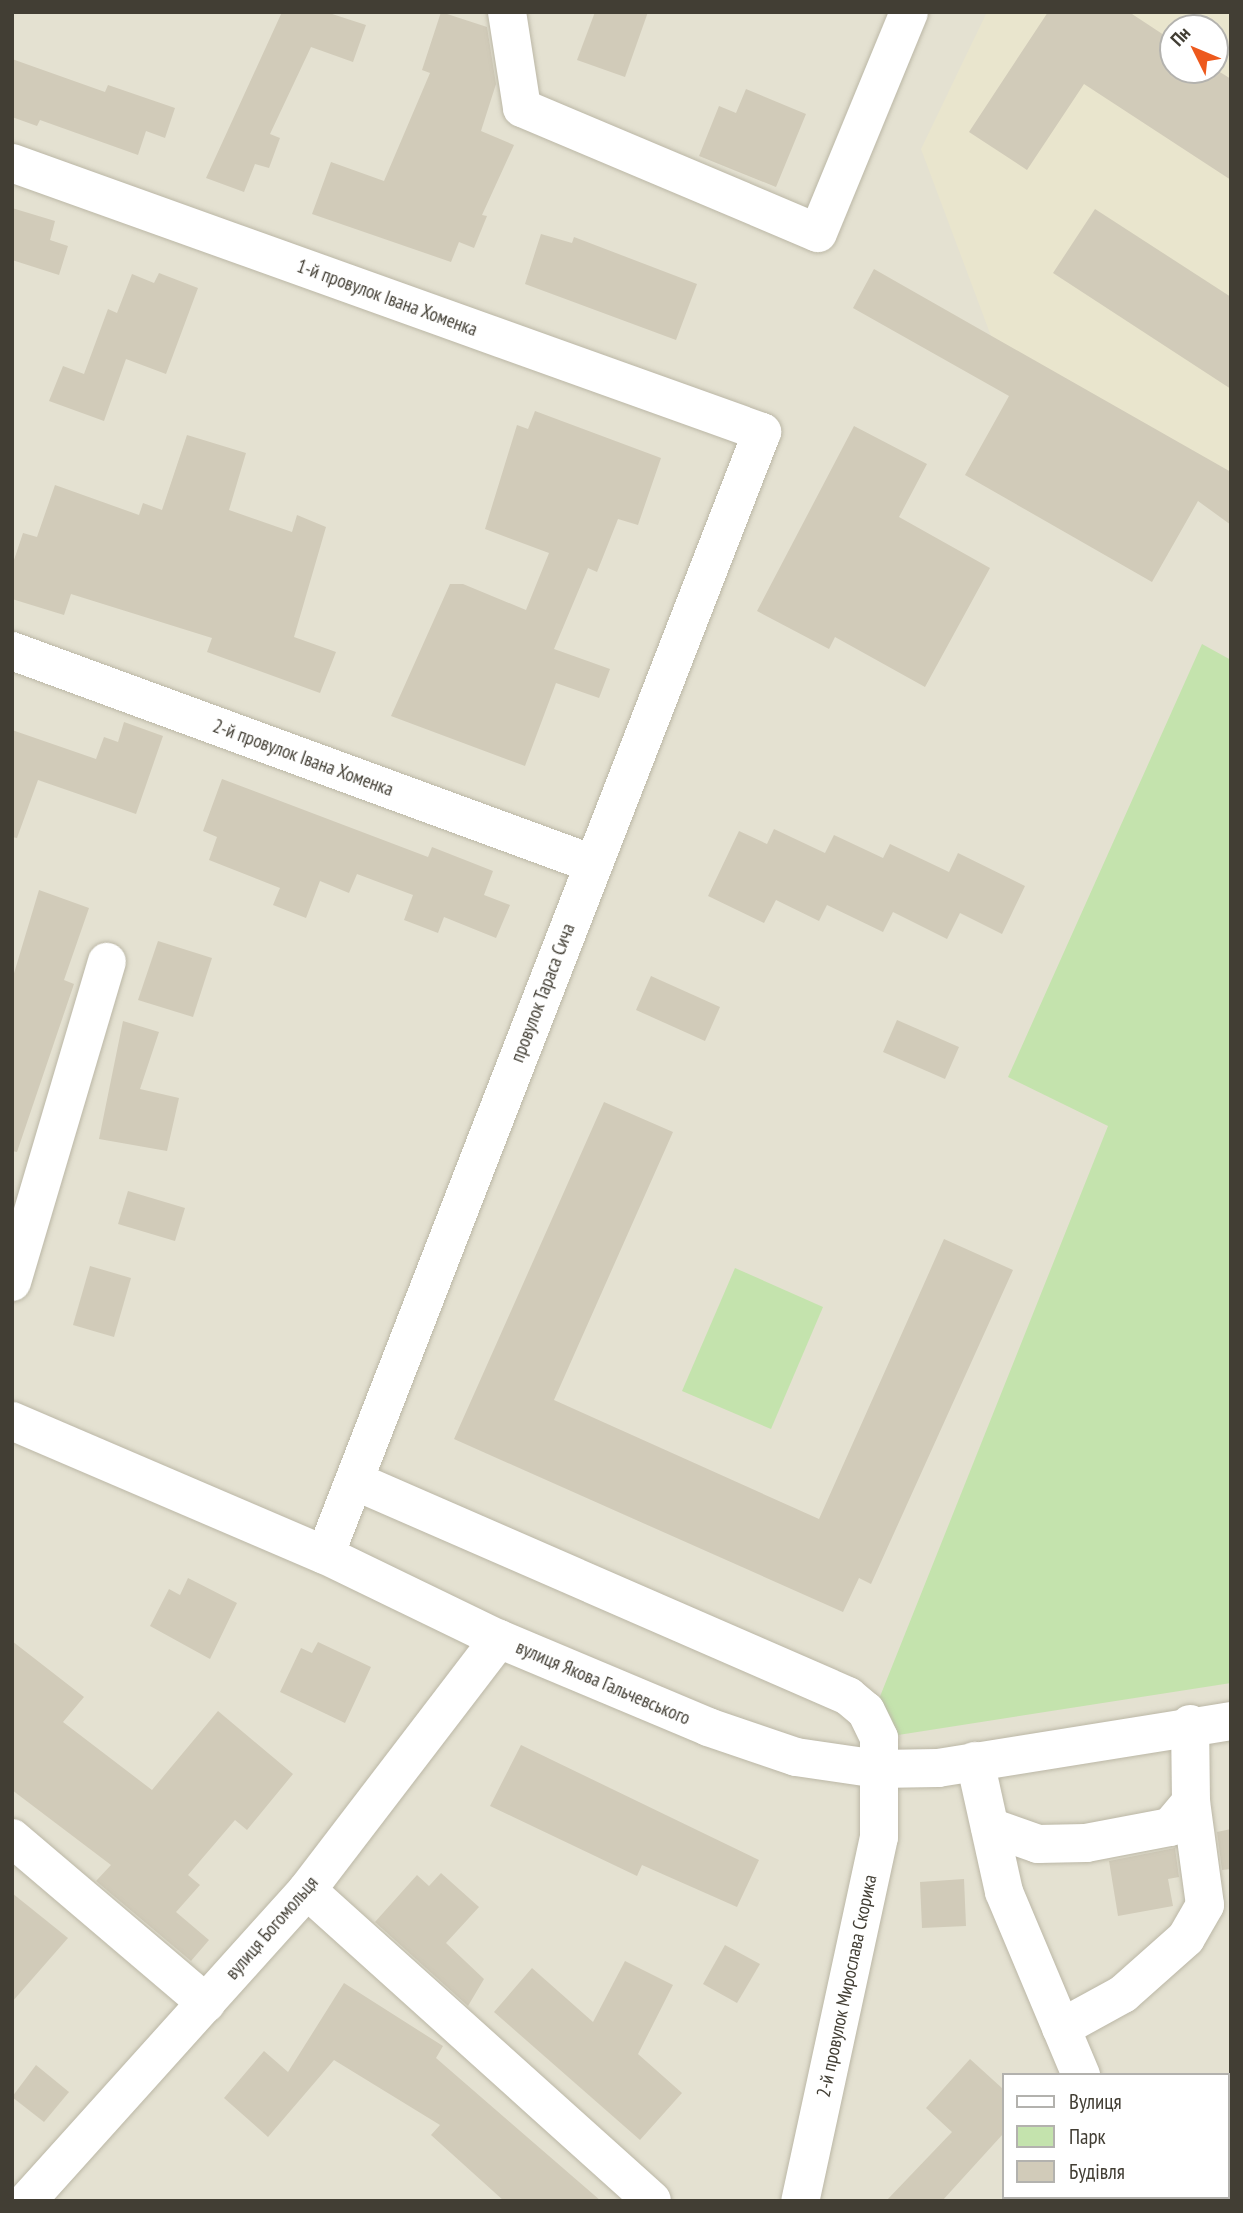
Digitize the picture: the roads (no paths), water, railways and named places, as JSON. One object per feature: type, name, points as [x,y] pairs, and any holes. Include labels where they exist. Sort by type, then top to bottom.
[{"type":"street","points":[[507,12],[522,108],[818,233],[909,12]]},
{"type":"street","name":"1-й провулок Івана Хоменка","points":[[12,163],[762,432]]},
{"type":"street","name":"провулок Тараса Сича","points":[[325,1555],[762,432]]},
{"type":"street","name":"2-й провулок Івана Хоменка","points":[[12,651],[593,864]]},
{"type":"street","points":[[12,1282],[107,961]]},
{"type":"street","name":"вулиця Якова Гальчевського","points":[[12,1421],[325,1555],[499,1639],[720,1731],[796,1757],[878,1769],[975,1761],[1190,1724],[1231,1721]]},
{"type":"street","name":"2-й провулок Мирослава Скорика","points":[[355,1482],[848,1696],[866,1711],[878,1738],[879,1837],[800,2201]]},
{"type":"street","name":"вулиця Богомольця","points":[[27,2201],[307,1890],[499,1639]]},
{"type":"street","points":[[1061,2028],[1123,1994],[1186,1938],[1205,1905],[1191,1802],[1190,1724]]},
{"type":"street","points":[[975,1761],[1004,1892],[1080,2073]]},
{"type":"street","points":[[990,1827],[1038,1844],[1087,1843],[1170,1827],[1191,1802]]},
{"type":"street","points":[[12,1839],[206,2003]]},
{"type":"street","points":[[307,1890],[652,2201]]}]
